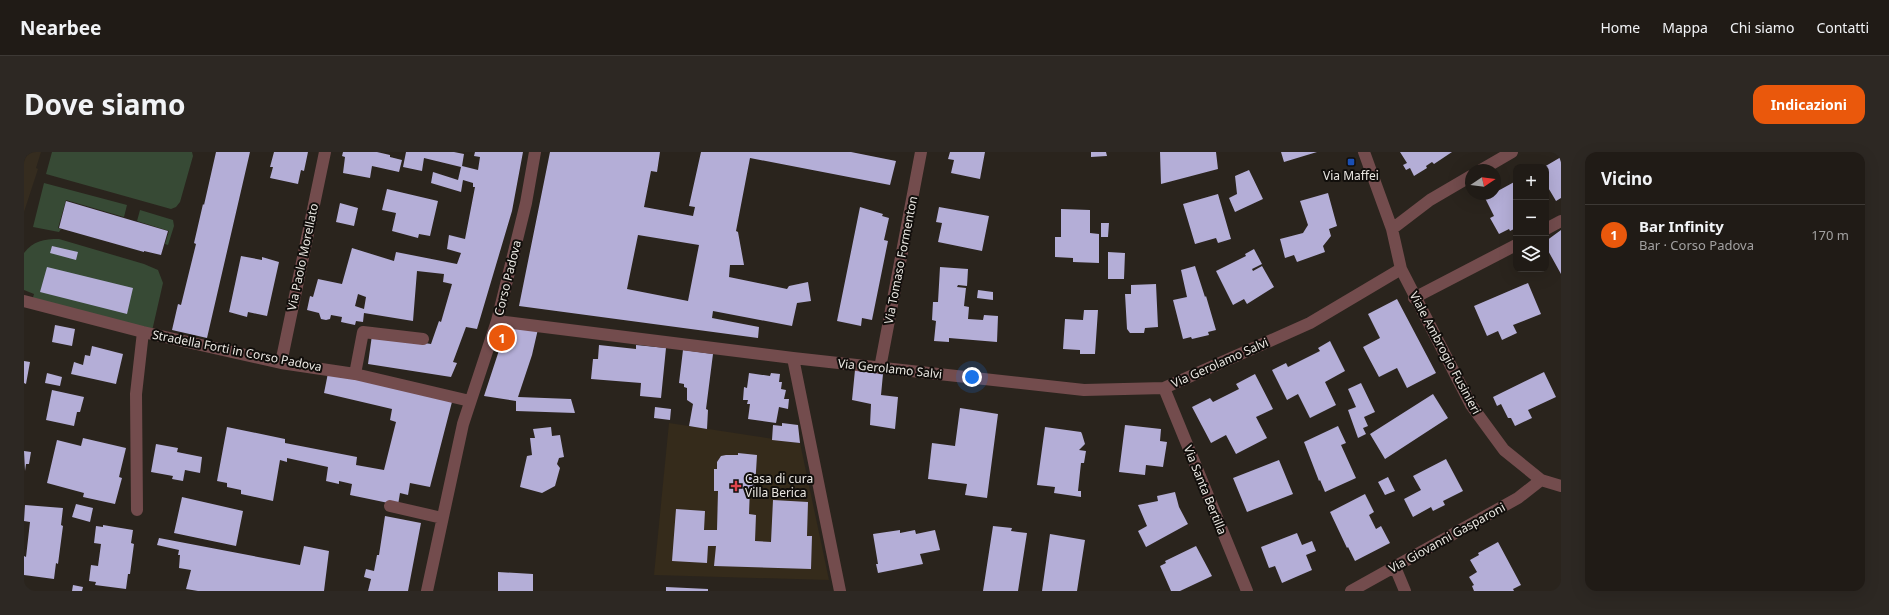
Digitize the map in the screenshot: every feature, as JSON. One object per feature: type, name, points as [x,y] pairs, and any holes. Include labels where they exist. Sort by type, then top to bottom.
[{"type":"street","name":"Via Paolo Morellato","points":[[281,363],[325,152]]},
{"type":"street","name":"Corso Padova","points":[[427,591],[442,518],[470,401],[497,321],[526,202],[535,152]]},
{"type":"street","name":"Via Tomaso Formenton","points":[[880,368],[921,152]]},
{"type":"street","name":"Viale Ambrogio Fusinieri","points":[[1364,152],[1392,230],[1400,270],[1471,406],[1504,450],[1541,480],[1561,486]]},
{"type":"street","points":[[1492,164],[1512,152]]},
{"type":"street","points":[[1392,230],[1430,200],[1465,180]]},
{"type":"street","points":[[1549,227],[1561,221]]},
{"type":"street","points":[[1414,298],[1513,247]]},
{"type":"street","name":"Via Gerolamo Salvi","points":[[497,321],[793,358],[1084,390],[1164,388],[1310,323],[1400,270]]},
{"type":"street","name":"Stradella Forti in Corso Padova","points":[[24,301],[143,332],[281,363],[355,374],[470,401]]},
{"type":"street","name":"Stradella Forti in Corso Padova","points":[[137,510],[136,394],[143,332]]},
{"type":"street","points":[[355,374],[362,332],[423,339]]},
{"type":"street","points":[[793,358],[840,591]]},
{"type":"street","name":"Via Santa Bertilla","points":[[1164,388],[1247,591]]},
{"type":"street","name":"Via Giovanni Gasparoni","points":[[1351,591],[1518,498],[1541,480]]},
{"type":"street","points":[[390,506],[442,518]]},
{"type":"street","points":[[1394,567],[1405,591]]},
{"type":"shaded area","points":[[24,152],[41,152],[36,168],[38,169],[24,212]]},
{"type":"shaded area","name":"Casa di cura Villa Berica","points":[[669,423],[800,443],[829,580],[654,575]]},
{"type":"green space","points":[[52,152],[192,152],[193,156],[180,202],[176,207],[171,209],[46,174]]},
{"type":"green space","points":[[44,183],[127,205],[124,217],[66,200],[58,228],[61,229],[59,232],[33,227]]},
{"type":"green space","points":[[140,210],[173,220],[174,226],[168,245],[165,244],[169,231],[137,221]]},
{"type":"green space","points":[[59,239],[144,264],[158,270],[163,283],[152,331],[32,301],[34,294],[24,290],[24,253],[35,243]]},
{"type":"building","points":[[216,152],[250,152],[207,338],[172,330],[178,304],[181,305]]},
{"type":"building","points":[[274,152],[308,152],[304,171],[301,170],[298,184],[270,178],[273,167],[270,167]]},
{"type":"building","points":[[343,152],[377,152],[402,160],[399,172],[372,166],[370,178],[343,173],[345,157],[342,156]]},
{"type":"building","points":[[406,152],[454,152],[464,154],[462,166],[478,170],[480,157],[474,156],[475,152],[523,152],[512,211],[477,329],[466,327],[453,362],[457,363],[451,377],[368,364],[372,335],[431,344],[439,321],[441,322],[452,284],[443,282],[444,274],[417,271],[413,321],[364,313],[363,322],[356,321],[355,325],[341,322],[342,317],[331,315],[330,319],[321,319],[319,313],[307,310],[310,296],[313,297],[318,279],[342,284],[352,248],[394,261],[396,252],[457,264],[461,253],[447,249],[449,235],[465,239],[475,187],[473,187],[473,183],[463,180],[461,192],[431,183],[433,172],[458,180],[461,167],[424,158],[422,171],[403,167]],"holes":[[[358,294],[366,297],[364,309],[355,306]]]},
{"type":"building","points":[[550,152],[660,152],[657,172],[651,171],[644,207],[693,216],[695,207],[689,206],[701,152],[851,152],[896,161],[890,185],[750,158],[736,231],[738,232],[744,265],[730,265],[729,277],[787,289],[789,286],[808,282],[811,301],[797,303],[792,326],[713,311],[712,318],[759,327],[758,338],[519,306]],"holes":[[[638,235],[699,245],[688,301],[627,289]]]},
{"type":"building","points":[[950,152],[985,152],[980,179],[951,173],[954,160],[948,159]]},
{"type":"building","points":[[1091,152],[1106,152],[1107,156],[1091,157]]},
{"type":"building","points":[[1160,152],[1216,152],[1218,169],[1161,184]]},
{"type":"building","points":[[1281,152],[1317,152],[1284,162]]},
{"type":"building","points":[[1400,152],[1452,152],[1434,164],[1432,162],[1426,166],[1427,168],[1414,176],[1410,168],[1406,170],[1403,165],[1407,163]]},
{"type":"building","points":[[1561,157],[1561,198],[1556,201],[1549,189],[1549,164]]},
{"type":"building","points":[[1249,170],[1263,199],[1235,212],[1229,198],[1237,194],[1235,176]]},
{"type":"building","points":[[1513,183],[1513,230],[1510,231],[1509,229],[1499,234],[1490,218],[1494,216],[1486,200],[1501,200],[1501,189]]},
{"type":"building","points":[[387,189],[438,201],[430,236],[419,234],[418,238],[392,231],[396,213],[382,210]]},
{"type":"building","points":[[1328,193],[1337,226],[1329,229],[1331,236],[1323,246],[1325,252],[1297,262],[1294,255],[1285,258],[1280,239],[1303,233],[1308,225],[1300,201]]},
{"type":"building","points":[[1218,194],[1231,239],[1218,243],[1216,238],[1195,244],[1183,204]]},
{"type":"building","points":[[66,201],[168,231],[161,255],[144,252],[59,228]]},
{"type":"building","points":[[340,203],[358,208],[354,226],[336,222]]},
{"type":"building","points":[[860,207],[883,214],[882,216],[889,218],[884,240],[888,241],[872,320],[862,318],[861,326],[837,321]]},
{"type":"building","points":[[939,207],[989,216],[982,251],[938,242],[942,223],[936,222]]},
{"type":"building","points":[[1061,209],[1090,210],[1090,233],[1099,234],[1099,263],[1073,262],[1073,258],[1055,257],[1055,237],[1061,237]]},
{"type":"building","points":[[1101,223],[1109,223],[1108,237],[1101,237]]},
{"type":"building","points":[[1561,230],[1561,274],[1549,252],[1549,239]]},
{"type":"building","points":[[52,246],[78,252],[76,260],[50,253]]},
{"type":"building","points":[[1254,249],[1262,264],[1252,269],[1253,271],[1262,266],[1274,287],[1247,304],[1244,299],[1233,305],[1216,271],[1246,256],[1245,254]]},
{"type":"building","points":[[1108,252],[1125,253],[1124,279],[1108,279]]},
{"type":"building","points":[[241,256],[262,260],[262,257],[279,262],[267,316],[248,312],[247,317],[229,312]]},
{"type":"building","points":[[1195,266],[1216,330],[1208,332],[1209,335],[1192,339],[1191,337],[1183,339],[1173,300],[1187,297],[1181,270]]},
{"type":"building","points":[[47,267],[133,288],[127,314],[40,292]]},
{"type":"building","points":[[940,267],[968,269],[967,286],[958,285],[957,287],[966,288],[964,306],[969,307],[968,319],[983,320],[984,315],[998,316],[997,342],[949,338],[949,342],[934,341],[936,321],[932,320],[933,302],[938,302]]},
{"type":"building","points":[[1528,283],[1541,314],[1513,325],[1517,333],[1502,340],[1498,331],[1487,336],[1474,306]]},
{"type":"building","points":[[1156,284],[1158,327],[1145,328],[1144,333],[1130,333],[1127,329],[1125,294],[1131,294],[1131,285]]},
{"type":"building","points":[[978,290],[993,292],[993,300],[977,298]]},
{"type":"building","points":[[1397,299],[1436,373],[1407,388],[1397,368],[1379,377],[1363,347],[1380,338],[1368,314]]},
{"type":"building","points":[[1084,310],[1098,310],[1095,354],[1080,354],[1080,350],[1063,349],[1065,319],[1083,320]]},
{"type":"building","points":[[508,323],[538,329],[532,355],[518,397],[571,399],[575,413],[516,411],[516,401],[484,396]]},
{"type":"building","points":[[55,325],[75,329],[72,346],[52,342]]},
{"type":"building","points":[[1330,341],[1345,371],[1325,382],[1336,405],[1310,418],[1298,394],[1287,400],[1272,370],[1286,363],[1288,367],[1320,351],[1318,348]]},
{"type":"building","points":[[599,345],[636,349],[636,345],[666,348],[661,398],[640,396],[641,383],[591,379],[593,359],[598,359]]},
{"type":"building","points":[[92,346],[123,354],[116,384],[71,374],[74,362],[83,365],[85,355],[90,356]]},
{"type":"building","points":[[683,350],[713,354],[706,409],[708,410],[707,429],[689,426],[693,404],[687,400],[687,388],[684,387],[684,384],[679,383]]},
{"type":"building","points":[[24,361],[30,362],[26,384],[24,383]]},
{"type":"building","points":[[855,370],[883,374],[881,395],[898,397],[895,429],[870,425],[871,404],[852,400]]},
{"type":"building","points":[[1544,372],[1556,397],[1528,410],[1532,418],[1515,426],[1511,418],[1508,418],[1501,404],[1497,406],[1493,397]]},
{"type":"building","points":[[47,373],[62,377],[60,386],[45,383]]},
{"type":"building","points":[[328,373],[453,398],[430,487],[410,483],[408,495],[400,493],[398,505],[350,495],[352,484],[339,481],[339,484],[326,481],[328,467],[287,458],[287,462],[280,460],[273,501],[241,494],[241,490],[227,487],[227,483],[217,481],[227,427],[285,439],[285,443],[357,457],[356,465],[384,470],[396,422],[390,420],[392,409],[324,393]]},
{"type":"building","points":[[749,373],[770,376],[771,373],[780,374],[779,382],[782,382],[781,389],[786,390],[784,399],[789,399],[788,409],[779,407],[776,423],[748,419],[750,404],[747,404],[748,400],[743,400],[744,387],[747,388]]},
{"type":"building","points":[[1255,374],[1273,409],[1256,417],[1267,438],[1236,454],[1226,435],[1211,443],[1192,407],[1210,398],[1213,402],[1239,389],[1236,384]]},
{"type":"building","points":[[1361,383],[1375,412],[1364,417],[1368,426],[1363,428],[1366,434],[1358,438],[1348,410],[1356,407],[1348,389]]},
{"type":"building","points":[[52,390],[84,397],[80,412],[77,412],[74,426],[46,420]]},
{"type":"building","points":[[1433,394],[1448,418],[1385,459],[1370,434]]},
{"type":"building","points":[[655,407],[671,409],[670,420],[654,418]]},
{"type":"building","points":[[960,408],[998,414],[987,498],[965,495],[967,484],[928,479],[932,443],[955,446]]},
{"type":"building","points":[[782,423],[798,425],[800,443],[772,440],[773,425],[782,426]]},
{"type":"building","points":[[1125,425],[1161,429],[1160,441],[1167,442],[1163,467],[1146,465],[1145,475],[1119,472]]},
{"type":"building","points":[[1338,426],[1346,443],[1341,445],[1356,478],[1325,492],[1320,480],[1319,481],[1304,442]]},
{"type":"building","points":[[551,427],[552,436],[560,435],[564,457],[559,458],[557,464],[560,468],[555,486],[542,493],[520,487],[527,456],[532,455],[530,438],[535,438],[533,429]]},
{"type":"building","points":[[1045,427],[1081,432],[1085,444],[1079,450],[1086,451],[1084,463],[1081,463],[1078,491],[1081,491],[1081,497],[1054,493],[1055,487],[1037,485]]},
{"type":"building","points":[[83,438],[126,448],[119,477],[122,478],[115,504],[83,497],[84,493],[47,483],[57,440],[81,446]]},
{"type":"building","points":[[156,444],[178,448],[177,452],[202,457],[200,473],[185,470],[183,481],[172,479],[173,476],[151,472]]},
{"type":"building","points":[[24,451],[31,452],[29,464],[26,464],[25,471]]},
{"type":"building","points":[[738,453],[757,455],[755,488],[750,488],[749,514],[756,515],[755,541],[771,542],[773,500],[808,502],[807,536],[812,536],[811,569],[714,566],[716,546],[708,546],[707,563],[672,561],[676,509],[705,511],[704,530],[717,530],[718,491],[714,491],[714,469],[717,469],[717,462],[721,456],[738,455]]},
{"type":"building","points":[[1446,459],[1463,491],[1443,501],[1445,505],[1433,511],[1431,507],[1413,517],[1404,499],[1421,490],[1413,476]]},
{"type":"building","points":[[1279,460],[1293,494],[1247,512],[1233,478]]},
{"type":"building","points":[[1388,477],[1395,491],[1385,495],[1378,482]]},
{"type":"building","points":[[1175,492],[1179,507],[1188,524],[1146,547],[1138,531],[1147,526],[1138,505],[1158,501],[1157,496]]},
{"type":"building","points":[[1365,494],[1374,512],[1369,515],[1376,529],[1381,526],[1390,543],[1355,561],[1348,547],[1347,548],[1330,512]]},
{"type":"building","points":[[182,497],[243,511],[236,546],[174,533]]},
{"type":"building","points":[[76,504],[93,508],[90,522],[72,517]]},
{"type":"building","points":[[25,505],[63,508],[61,525],[63,526],[58,564],[56,563],[54,579],[24,575],[24,556],[26,557],[30,522],[24,521]]},
{"type":"building","points":[[385,516],[421,523],[408,591],[368,591],[371,579],[364,577],[366,569],[374,571],[377,555],[379,555]]},
{"type":"building","points":[[103,525],[133,530],[131,543],[134,544],[130,574],[128,574],[126,589],[95,585],[96,582],[89,581],[91,565],[98,566],[101,544],[94,543],[96,526],[103,527]]},
{"type":"building","points":[[993,526],[1012,528],[1011,531],[1027,533],[1018,591],[983,591]]},
{"type":"building","points":[[900,530],[900,533],[915,530],[916,534],[935,530],[940,550],[920,554],[923,564],[878,573],[873,534]]},
{"type":"building","points":[[1297,533],[1302,545],[1312,541],[1316,551],[1306,555],[1312,570],[1282,583],[1275,566],[1269,568],[1261,547]]},
{"type":"building","points":[[1050,534],[1085,540],[1077,591],[1042,591]]},
{"type":"building","points":[[159,538],[300,565],[304,546],[329,551],[324,591],[198,591],[186,589],[191,570],[179,568],[179,550],[157,545]]},
{"type":"building","points":[[1498,542],[1521,585],[1513,589],[1514,591],[1474,591],[1472,586],[1474,585],[1469,577],[1477,572],[1470,560],[1479,555],[1478,553]]},
{"type":"building","points":[[1196,546],[1212,576],[1180,591],[1171,591],[1160,566],[1166,563],[1165,561]]},
{"type":"building","points":[[498,572],[533,574],[533,591],[498,591]]},
{"type":"building","points":[[73,585],[83,587],[82,591],[72,591]]},
{"type":"building","points":[[666,587],[708,589],[708,591],[666,591]]},
{"type":"place","name":"Via Maffei","points":[[1351,162]]},
{"type":"place","name":"Bar Infinity","points":[[502,338]]},
{"type":"place","name":"Casa di cura Villa Berica","points":[[736,486]]}]
